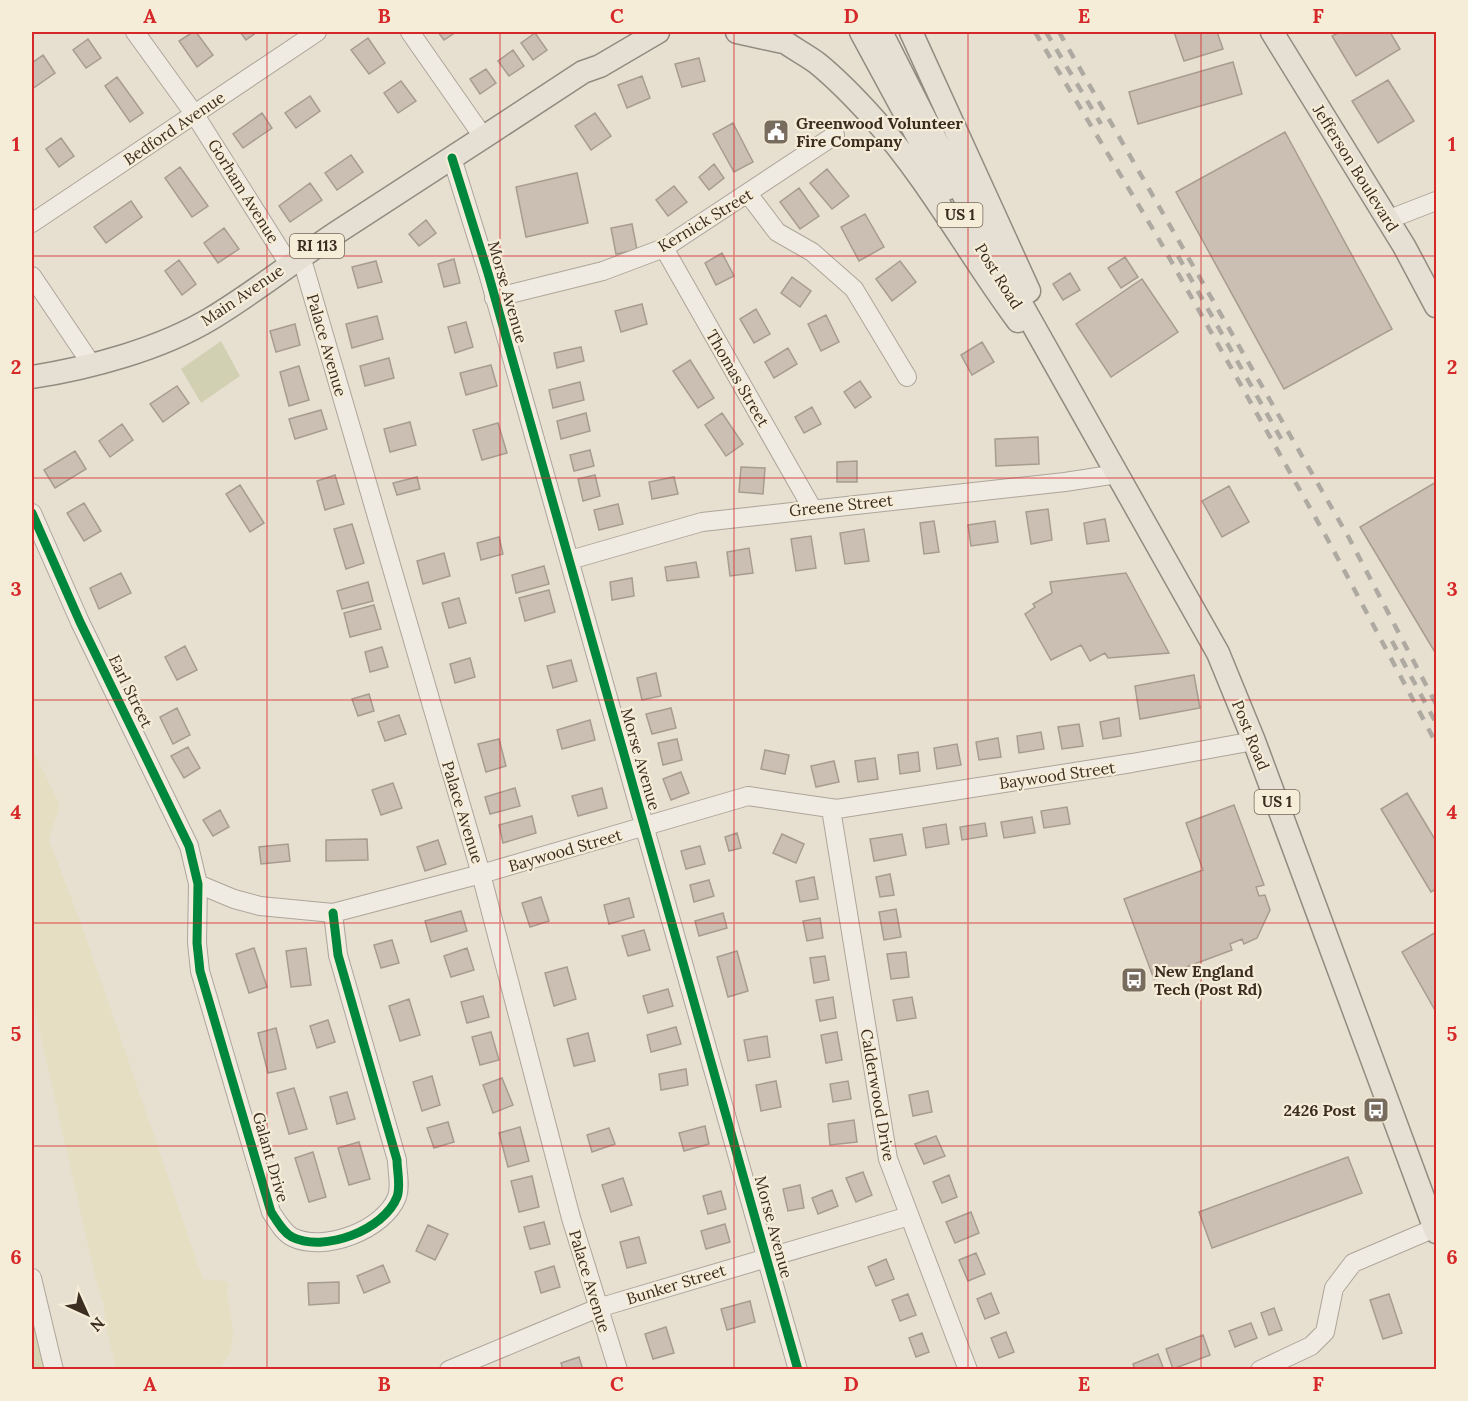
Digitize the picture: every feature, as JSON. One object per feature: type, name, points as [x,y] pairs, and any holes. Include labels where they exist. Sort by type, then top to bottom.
[{"type":"main road","name":"Main Avenue","points":[[583,72],[593,58],[631,32]]},
{"type":"main road","name":"Main Avenue","points":[[32,377],[92,365],[170,338],[211,319],[295,260],[583,72],[600,66],[658,32]]},
{"type":"main road","points":[[737,32],[778,37],[815,62],[839,82],[876,120],[913,166],[984,276],[1071,392]]},
{"type":"main road","name":"Post Road","points":[[861,32],[960,216],[1071,392]]},
{"type":"main road","name":"Post Road","points":[[881,32],[998,261],[1218,653],[1254,741],[1436,1230]]},
{"type":"main road","points":[[911,32],[1010,247],[1071,392]]},
{"type":"main road","name":"Jefferson Boulevard","points":[[1272,32],[1388,220],[1437,306]]},
{"type":"street","name":"Gorham Avenue","points":[[135,32],[295,260]]},
{"type":"street","name":"Bedford Avenue","points":[[32,223],[317,32]]},
{"type":"street","points":[[410,32],[484,138]]},
{"type":"street","name":"Kernick Street","points":[[494,298],[603,271],[664,248],[749,195],[835,135]]},
{"type":"street","name":"Morse Avenue","points":[[452,158],[570,560],[798,1370]]},
{"type":"street","points":[[749,195],[777,232],[812,252],[854,289],[907,377]]},
{"type":"street","points":[[1388,220],[1437,201]]},
{"type":"street","name":"Thomas Street","points":[[664,248],[812,508]]},
{"type":"street","name":"Palace Avenue","points":[[295,260],[481,874],[571,1218],[618,1370]]},
{"type":"street","points":[[32,276],[92,365]]},
{"type":"street","name":"Greene Street","points":[[570,560],[702,522],[812,508],[1065,482],[1117,474]]},
{"type":"street","name":"Earl Street","points":[[32,513],[80,622],[189,846],[198,884]]},
{"type":"street","name":"Baywood Street","points":[[198,884],[234,899],[254,904],[333,913],[481,874],[748,796],[831,809],[1121,765],[1254,741]]},
{"type":"street","name":"Calderwood Drive","points":[[831,809],[888,1159],[968,1370]]},
{"type":"street","name":"Galant Drive","points":[[198,884],[197,943],[200,971],[257,1160],[265,1196],[271,1212],[290,1235],[314,1243],[332,1241],[357,1233],[391,1207],[398,1195],[397,1160],[338,955],[333,913]]},
{"type":"street","name":"Bunker Street","points":[[449,1370],[538,1335],[598,1308],[909,1216]]},
{"type":"street","points":[[1260,1370],[1311,1346],[1325,1332],[1334,1288],[1353,1263],[1436,1230]]},
{"type":"street","points":[[32,1278],[54,1370]]},
{"type":"shaded area","points":[[32,748],[60,805],[49,840],[86,937],[203,1279],[226,1281],[229,1284],[227,1290],[233,1332],[231,1353],[219,1369],[116,1369],[105,1323],[104,1305],[97,1285],[32,998]]},
{"type":"green space","points":[[221,341],[240,376],[201,403],[181,369]]},
{"type":"green space","points":[[32,1305],[48,1369],[32,1369]]},
{"type":"building","points":[[196,32],[213,55],[197,67],[179,41]]},
{"type":"building","points":[[240,32],[257,32],[246,40]]},
{"type":"building","points":[[438,32],[456,32],[444,40]]},
{"type":"building","points":[[1174,32],[1217,32],[1223,49],[1184,61]]},
{"type":"building","points":[[1340,32],[1390,32],[1400,49],[1356,76],[1332,36]]},
{"type":"building","points":[[535,33],[547,50],[533,60],[521,43]]},
{"type":"building","points":[[368,38],[385,63],[369,74],[351,50]]},
{"type":"building","points":[[88,39],[101,58],[86,68],[73,50]]},
{"type":"building","points":[[513,50],[524,66],[509,76],[498,61]]},
{"type":"building","points":[[43,55],[55,73],[32,89],[32,63]]},
{"type":"building","points":[[699,58],[705,81],[682,87],[675,64]]},
{"type":"building","points":[[1233,62],[1242,94],[1138,124],[1129,92]]},
{"type":"building","points":[[486,69],[496,83],[480,94],[470,79]]},
{"type":"building","points":[[642,76],[650,98],[627,108],[618,85]]},
{"type":"building","points":[[117,77],[143,113],[130,122],[105,86]]},
{"type":"building","points":[[1388,80],[1414,121],[1378,143],[1352,101]]},
{"type":"building","points":[[401,81],[416,101],[398,113],[384,93]]},
{"type":"building","points":[[310,96],[320,111],[296,128],[285,113]]},
{"type":"building","points":[[262,113],[272,128],[243,148],[233,134]]},
{"type":"building","points":[[595,113],[611,136],[591,150],[575,126]]},
{"type":"building","points":[[733,123],[753,162],[734,172],[713,134]]},
{"type":"building","points":[[1285,132],[1392,329],[1284,389],[1176,192]]},
{"type":"building","points":[[61,138],[74,156],[59,167],[46,149]]},
{"type":"building","points":[[351,155],[363,172],[337,190],[325,173]]},
{"type":"building","points":[[714,164],[724,178],[709,190],[699,177]]},
{"type":"building","points":[[180,167],[208,206],[192,217],[165,178]]},
{"type":"building","points":[[827,169],[849,196],[832,209],[810,183]]},
{"type":"building","points":[[577,173],[588,223],[526,237],[516,187]]},
{"type":"building","points":[[310,183],[322,200],[290,222],[279,206]]},
{"type":"building","points":[[674,186],[687,202],[668,216],[656,200]]},
{"type":"building","points":[[799,188],[819,216],[800,229],[780,202]]},
{"type":"building","points":[[131,201],[142,217],[106,243],[94,227]]},
{"type":"building","points":[[865,214],[884,247],[859,261],[841,227]]},
{"type":"building","points":[[426,220],[436,233],[419,246],[409,234]]},
{"type":"building","points":[[632,224],[637,250],[616,254],[611,228]]},
{"type":"building","points":[[224,228],[239,249],[218,263],[204,243]]},
{"type":"building","points":[[722,253],[734,276],[716,285],[705,263]]},
{"type":"building","points":[[1125,257],[1138,277],[1121,288],[1108,268]]},
{"type":"building","points":[[454,259],[460,283],[444,287],[438,264]]},
{"type":"building","points":[[179,260],[196,284],[182,295],[165,271]]},
{"type":"building","points":[[376,261],[382,282],[358,288],[352,267]]},
{"type":"building","points":[[900,261],[916,282],[892,301],[876,279]]},
{"type":"building","points":[[1070,273],[1080,290],[1063,300],[1053,284]]},
{"type":"building","points":[[792,277],[811,291],[800,307],[781,293]]},
{"type":"building","points":[[1142,279],[1178,332],[1111,377],[1076,324]]},
{"type":"building","points":[[642,304],[647,324],[621,332],[615,311]]},
{"type":"building","points":[[756,309],[770,334],[754,343],[740,319]]},
{"type":"building","points":[[826,315],[839,342],[821,351],[808,324]]},
{"type":"building","points":[[377,316],[383,339],[352,348],[346,324]]},
{"type":"building","points":[[466,322],[473,347],[455,353],[448,327]]},
{"type":"building","points":[[295,324],[300,345],[276,352],[270,331]]},
{"type":"building","points":[[982,342],[994,362],[972,375],[961,355]]},
{"type":"building","points":[[581,347],[584,361],[557,368],[554,353]]},
{"type":"building","points":[[788,348],[797,364],[774,378],[765,362]]},
{"type":"building","points":[[389,358],[394,378],[365,386],[360,366]]},
{"type":"building","points":[[690,360],[714,398],[698,408],[673,371]]},
{"type":"building","points":[[491,365],[497,386],[466,395],[460,373]]},
{"type":"building","points":[[299,366],[309,400],[289,406],[280,372]]},
{"type":"building","points":[[860,381],[871,397],[855,408],[844,392]]},
{"type":"building","points":[[580,382],[584,400],[553,408],[549,390]]},
{"type":"building","points":[[177,386],[189,403],[163,422],[150,404]]},
{"type":"building","points":[[812,407],[821,424],[804,433],[795,417]]},
{"type":"building","points":[[321,410],[327,429],[295,439],[289,419]]},
{"type":"building","points":[[586,413],[590,431],[561,439],[557,421]]},
{"type":"building","points":[[722,413],[743,444],[726,456],[705,425]]},
{"type":"building","points":[[410,422],[416,445],[390,452],[384,429]]},
{"type":"building","points":[[498,423],[507,453],[482,460],[473,430]]},
{"type":"building","points":[[122,424],[133,440],[110,457],[99,441]]},
{"type":"building","points":[[1038,437],[1039,464],[996,466],[995,439]]},
{"type":"building","points":[[590,450],[594,466],[574,471],[570,455]]},
{"type":"building","points":[[75,451],[86,469],[55,488],[44,470]]},
{"type":"building","points":[[857,461],[857,482],[837,482],[837,462]]},
{"type":"building","points":[[741,467],[765,468],[763,494],[739,492]]},
{"type":"building","points":[[335,475],[344,504],[325,510],[317,481]]},
{"type":"building","points":[[595,475],[600,496],[583,501],[578,479]]},
{"type":"building","points":[[417,477],[420,489],[397,495],[393,483]]},
{"type":"building","points":[[674,477],[678,494],[652,499],[649,482]]},
{"type":"building","points":[[1436,482],[1436,654],[1360,527]]},
{"type":"building","points":[[240,485],[264,523],[250,532],[226,494]]},
{"type":"building","points":[[1229,486],[1249,522],[1222,537],[1202,501]]},
{"type":"building","points":[[84,503],[101,531],[84,541],[67,513]]},
{"type":"building","points":[[618,504],[623,524],[599,530],[594,510]]},
{"type":"building","points":[[1048,509],[1052,540],[1031,544],[1026,512]]},
{"type":"building","points":[[1105,519],[1109,541],[1087,544],[1084,523]]},
{"type":"building","points":[[934,521],[939,552],[924,554],[920,523]]},
{"type":"building","points":[[995,521],[998,542],[971,546],[968,525]]},
{"type":"building","points":[[352,524],[364,563],[346,569],[334,529]]},
{"type":"building","points":[[864,529],[869,561],[845,564],[840,533]]},
{"type":"building","points":[[811,536],[816,568],[796,571],[791,539]]},
{"type":"building","points":[[499,537],[503,554],[481,560],[477,543]]},
{"type":"building","points":[[749,548],[753,573],[730,576],[727,552]]},
{"type":"building","points":[[444,553],[450,576],[423,584],[417,561]]},
{"type":"building","points":[[696,562],[699,577],[667,581],[665,567]]},
{"type":"building","points":[[544,566],[549,584],[516,593],[512,575]]},
{"type":"building","points":[[121,573],[131,593],[99,609],[90,588]]},
{"type":"building","points":[[1126,573],[1169,653],[1108,658],[1105,653],[1090,661],[1081,645],[1051,660],[1025,614],[1035,607],[1033,604],[1052,593],[1050,582]]},
{"type":"building","points":[[632,578],[634,596],[612,600],[610,582]]},
{"type":"building","points":[[368,582],[373,601],[342,609],[337,591]]},
{"type":"building","points":[[549,590],[555,612],[525,621],[519,598]]},
{"type":"building","points":[[459,598],[466,623],[449,628],[442,603]]},
{"type":"building","points":[[374,605],[381,629],[350,637],[344,613]]},
{"type":"building","points":[[185,646],[197,670],[177,680],[165,657]]},
{"type":"building","points":[[382,647],[388,667],[370,672],[365,652]]},
{"type":"building","points":[[470,658],[475,677],[455,683],[450,664]]},
{"type":"building","points":[[571,660],[577,681],[553,688],[547,666]]},
{"type":"building","points":[[656,673],[661,696],[642,700],[637,678]]},
{"type":"building","points":[[1194,675],[1200,708],[1140,719],[1135,686]]},
{"type":"building","points":[[369,694],[374,711],[358,716],[352,699]]},
{"type":"building","points":[[177,708],[190,735],[173,744],[160,717]]},
{"type":"building","points":[[671,708],[676,728],[652,734],[646,714]]},
{"type":"building","points":[[399,715],[406,734],[385,741],[378,722]]},
{"type":"building","points":[[1119,718],[1121,736],[1103,739],[1100,722]]},
{"type":"building","points":[[590,720],[595,740],[562,749],[557,730]]},
{"type":"building","points":[[1079,724],[1083,746],[1062,749],[1058,727]]},
{"type":"building","points":[[1041,732],[1044,749],[1019,753],[1017,736]]},
{"type":"building","points":[[998,738],[1001,757],[979,760],[976,742]]},
{"type":"building","points":[[499,739],[506,766],[486,772],[478,744]]},
{"type":"building","points":[[677,739],[682,760],[663,765],[658,743]]},
{"type":"building","points":[[957,744],[961,765],[937,769],[934,748]]},
{"type":"building","points":[[188,747],[200,768],[184,778],[171,756]]},
{"type":"building","points":[[765,750],[789,755],[785,774],[761,769]]},
{"type":"building","points":[[918,752],[920,771],[900,774],[898,755]]},
{"type":"building","points":[[875,758],[878,779],[858,782],[855,761]]},
{"type":"building","points":[[834,761],[839,782],[816,787],[811,766]]},
{"type":"building","points":[[681,772],[689,793],[671,800],[663,779]]},
{"type":"building","points":[[393,783],[402,808],[381,815],[372,790]]},
{"type":"building","points":[[515,788],[520,806],[490,814],[485,797]]},
{"type":"building","points":[[602,788],[607,808],[578,816],[572,796]]},
{"type":"building","points":[[1407,793],[1436,841],[1436,889],[1431,892],[1381,809]]},
{"type":"building","points":[[1234,805],[1264,885],[1256,887],[1259,896],[1265,895],[1270,910],[1257,938],[1244,944],[1242,939],[1230,944],[1232,950],[1154,979],[1124,899],[1203,870],[1186,823]]},
{"type":"building","points":[[1067,807],[1070,824],[1044,828],[1041,811]]},
{"type":"building","points":[[220,810],[229,827],[213,836],[203,820]]},
{"type":"building","points":[[532,816],[536,833],[503,843],[499,825]]},
{"type":"building","points":[[1032,817],[1035,833],[1004,838],[1001,822]]},
{"type":"building","points":[[985,823],[987,836],[962,840],[960,827]]},
{"type":"building","points":[[946,824],[949,844],[926,848],[923,828]]},
{"type":"building","points":[[737,833],[741,848],[729,851],[725,837]]},
{"type":"building","points":[[782,834],[804,844],[796,863],[773,853]]},
{"type":"building","points":[[902,834],[906,855],[874,861],[870,839]]},
{"type":"building","points":[[367,839],[368,860],[326,861],[326,840]]},
{"type":"building","points":[[438,840],[446,864],[425,871],[417,847]]},
{"type":"building","points":[[288,844],[290,861],[261,864],[259,847]]},
{"type":"building","points":[[700,846],[705,864],[686,869],[681,851]]},
{"type":"building","points":[[890,874],[894,895],[880,897],[876,877]]},
{"type":"building","points":[[814,877],[818,899],[800,902],[796,881]]},
{"type":"building","points":[[709,880],[714,896],[694,902],[690,885]]},
{"type":"building","points":[[541,897],[549,921],[530,927],[522,903]]},
{"type":"building","points":[[629,898],[634,917],[609,924],[604,905]]},
{"type":"building","points":[[896,909],[901,937],[884,940],[879,912]]},
{"type":"building","points":[[461,911],[467,931],[431,942],[425,921]]},
{"type":"building","points":[[723,913],[727,928],[699,936],[695,921]]},
{"type":"building","points":[[820,918],[823,938],[807,941],[803,921]]},
{"type":"building","points":[[644,930],[650,950],[628,956],[622,936]]},
{"type":"building","points":[[1436,932],[1436,1012],[1402,952]]},
{"type":"building","points":[[392,940],[399,963],[381,968],[374,945]]},
{"type":"building","points":[[254,948],[267,987],[249,993],[236,954]]},
{"type":"building","points":[[306,948],[311,985],[291,987],[286,951]]},
{"type":"building","points":[[467,948],[474,970],[451,977],[444,956]]},
{"type":"building","points":[[737,951],[748,991],[728,997],[717,957]]},
{"type":"building","points":[[906,952],[909,977],[891,979],[887,954]]},
{"type":"building","points":[[825,956],[829,980],[814,983],[810,958]]},
{"type":"building","points":[[567,967],[576,999],[554,1006],[545,973]]},
{"type":"building","points":[[668,989],[673,1006],[648,1013],[643,996]]},
{"type":"building","points":[[483,996],[489,1017],[467,1023],[461,1002]]},
{"type":"building","points":[[833,997],[836,1018],[820,1021],[816,1000]]},
{"type":"building","points":[[912,997],[916,1018],[897,1021],[893,1000]]},
{"type":"building","points":[[409,999],[420,1035],[400,1041],[389,1006]]},
{"type":"building","points":[[328,1020],[335,1042],[317,1048],[310,1026]]},
{"type":"building","points":[[676,1027],[681,1044],[651,1052],[647,1035]]},
{"type":"building","points":[[276,1028],[286,1069],[268,1073],[258,1033]]},
{"type":"building","points":[[491,1032],[499,1060],[480,1065],[472,1037]]},
{"type":"building","points":[[837,1032],[842,1060],[826,1063],[821,1035]]},
{"type":"building","points":[[588,1033],[595,1061],[574,1066],[567,1039]]},
{"type":"building","points":[[767,1036],[770,1057],[748,1061],[744,1040]]},
{"type":"building","points":[[686,1069],[688,1085],[661,1090],[659,1074]]},
{"type":"building","points":[[432,1076],[440,1105],[422,1111],[413,1082]]},
{"type":"building","points":[[502,1078],[513,1105],[493,1113],[483,1085]]},
{"type":"building","points":[[776,1081],[781,1107],[761,1111],[756,1085]]},
{"type":"building","points":[[848,1081],[851,1099],[833,1102],[830,1084]]},
{"type":"building","points":[[294,1088],[307,1129],[289,1134],[277,1093]]},
{"type":"building","points":[[928,1091],[932,1112],[913,1116],[909,1095]]},
{"type":"building","points":[[347,1092],[355,1119],[337,1124],[330,1097]]},
{"type":"building","points":[[854,1120],[857,1142],[830,1145],[828,1124]]},
{"type":"building","points":[[448,1122],[454,1142],[434,1148],[427,1128]]},
{"type":"building","points":[[705,1126],[709,1144],[684,1151],[679,1133]]},
{"type":"building","points":[[520,1127],[529,1161],[508,1167],[499,1133]]},
{"type":"building","points":[[609,1128],[615,1144],[592,1152],[587,1135]]},
{"type":"building","points":[[936,1136],[945,1156],[924,1164],[915,1144]]},
{"type":"building","points":[[359,1142],[370,1179],[349,1185],[338,1148]]},
{"type":"building","points":[[313,1152],[326,1197],[309,1202],[295,1158]]},
{"type":"building","points":[[1348,1157],[1362,1193],[1212,1248],[1199,1212]]},
{"type":"building","points":[[863,1172],[872,1195],[856,1202],[846,1178]]},
{"type":"building","points":[[949,1175],[957,1197],[942,1203],[933,1182]]},
{"type":"building","points":[[532,1176],[539,1207],[519,1212],[511,1181]]},
{"type":"building","points":[[623,1178],[632,1205],[611,1212],[602,1185]]},
{"type":"building","points":[[800,1185],[804,1208],[788,1211],[783,1189]]},
{"type":"building","points":[[832,1190],[838,1206],[818,1214],[812,1198]]},
{"type":"building","points":[[721,1191],[726,1209],[708,1214],[703,1196]]},
{"type":"building","points":[[971,1212],[979,1233],[955,1243],[946,1222]]},
{"type":"building","points":[[544,1222],[550,1244],[530,1249],[524,1227]]},
{"type":"building","points":[[725,1224],[730,1242],[706,1249],[701,1231]]},
{"type":"building","points":[[428,1225],[448,1234],[435,1260],[416,1251]]},
{"type":"building","points":[[639,1237],[646,1263],[627,1268],[620,1242]]},
{"type":"building","points":[[976,1253],[985,1274],[968,1281],[959,1260]]},
{"type":"building","points":[[886,1259],[894,1279],[876,1286],[868,1267]]},
{"type":"building","points":[[383,1265],[390,1282],[364,1293],[357,1276]]},
{"type":"building","points":[[554,1266],[560,1287],[541,1293],[535,1272]]},
{"type":"building","points":[[339,1282],[339,1303],[309,1305],[308,1283]]},
{"type":"building","points":[[991,1293],[999,1313],[985,1319],[977,1299]]},
{"type":"building","points":[[908,1294],[916,1315],[900,1321],[892,1300]]},
{"type":"building","points":[[1389,1294],[1402,1333],[1383,1339],[1370,1300]]},
{"type":"building","points":[[750,1301],[755,1322],[727,1330],[721,1309]]},
{"type":"building","points":[[1274,1308],[1282,1330],[1269,1335],[1261,1313]]},
{"type":"building","points":[[1251,1323],[1257,1338],[1235,1347],[1229,1331]]},
{"type":"building","points":[[666,1327],[674,1353],[653,1359],[645,1334]]},
{"type":"building","points":[[1006,1332],[1014,1352],[999,1358],[991,1338]]},
{"type":"building","points":[[922,1333],[929,1352],[916,1357],[909,1338]]},
{"type":"building","points":[[1203,1335],[1210,1355],[1173,1369],[1166,1349]]},
{"type":"building","points":[[1158,1354],[1164,1370],[1135,1370],[1133,1364]]},
{"type":"building","points":[[579,1357],[583,1370],[563,1370],[561,1363]]},
{"type":"railway","points":[[1035,32],[1157,236],[1328,540],[1436,743]]},
{"type":"railway","points":[[1046,32],[1101,124]]},
{"type":"railway","points":[[1059,32],[1349,538],[1436,704]]},
{"type":"railway","points":[[1178,256],[1284,444]]},
{"type":"railway","points":[[1392,641],[1436,723]]},
{"type":"cycle path","points":[[452,158],[488,273],[798,1370]]},
{"type":"cycle path","points":[[32,513],[80,622],[189,846],[198,884],[197,943],[200,971],[271,1212],[280,1226],[292,1237],[320,1242],[336,1240],[367,1228],[390,1209],[399,1188],[397,1160],[338,955],[333,913]]},
{"type":"place","name":"Greenwood Volunteer Fire Company","points":[[776,132]]},
{"type":"place","name":"New England Tech (Post Rd)","points":[[1134,980]]},
{"type":"place","name":"2426 Post","points":[[1376,1110]]}]
